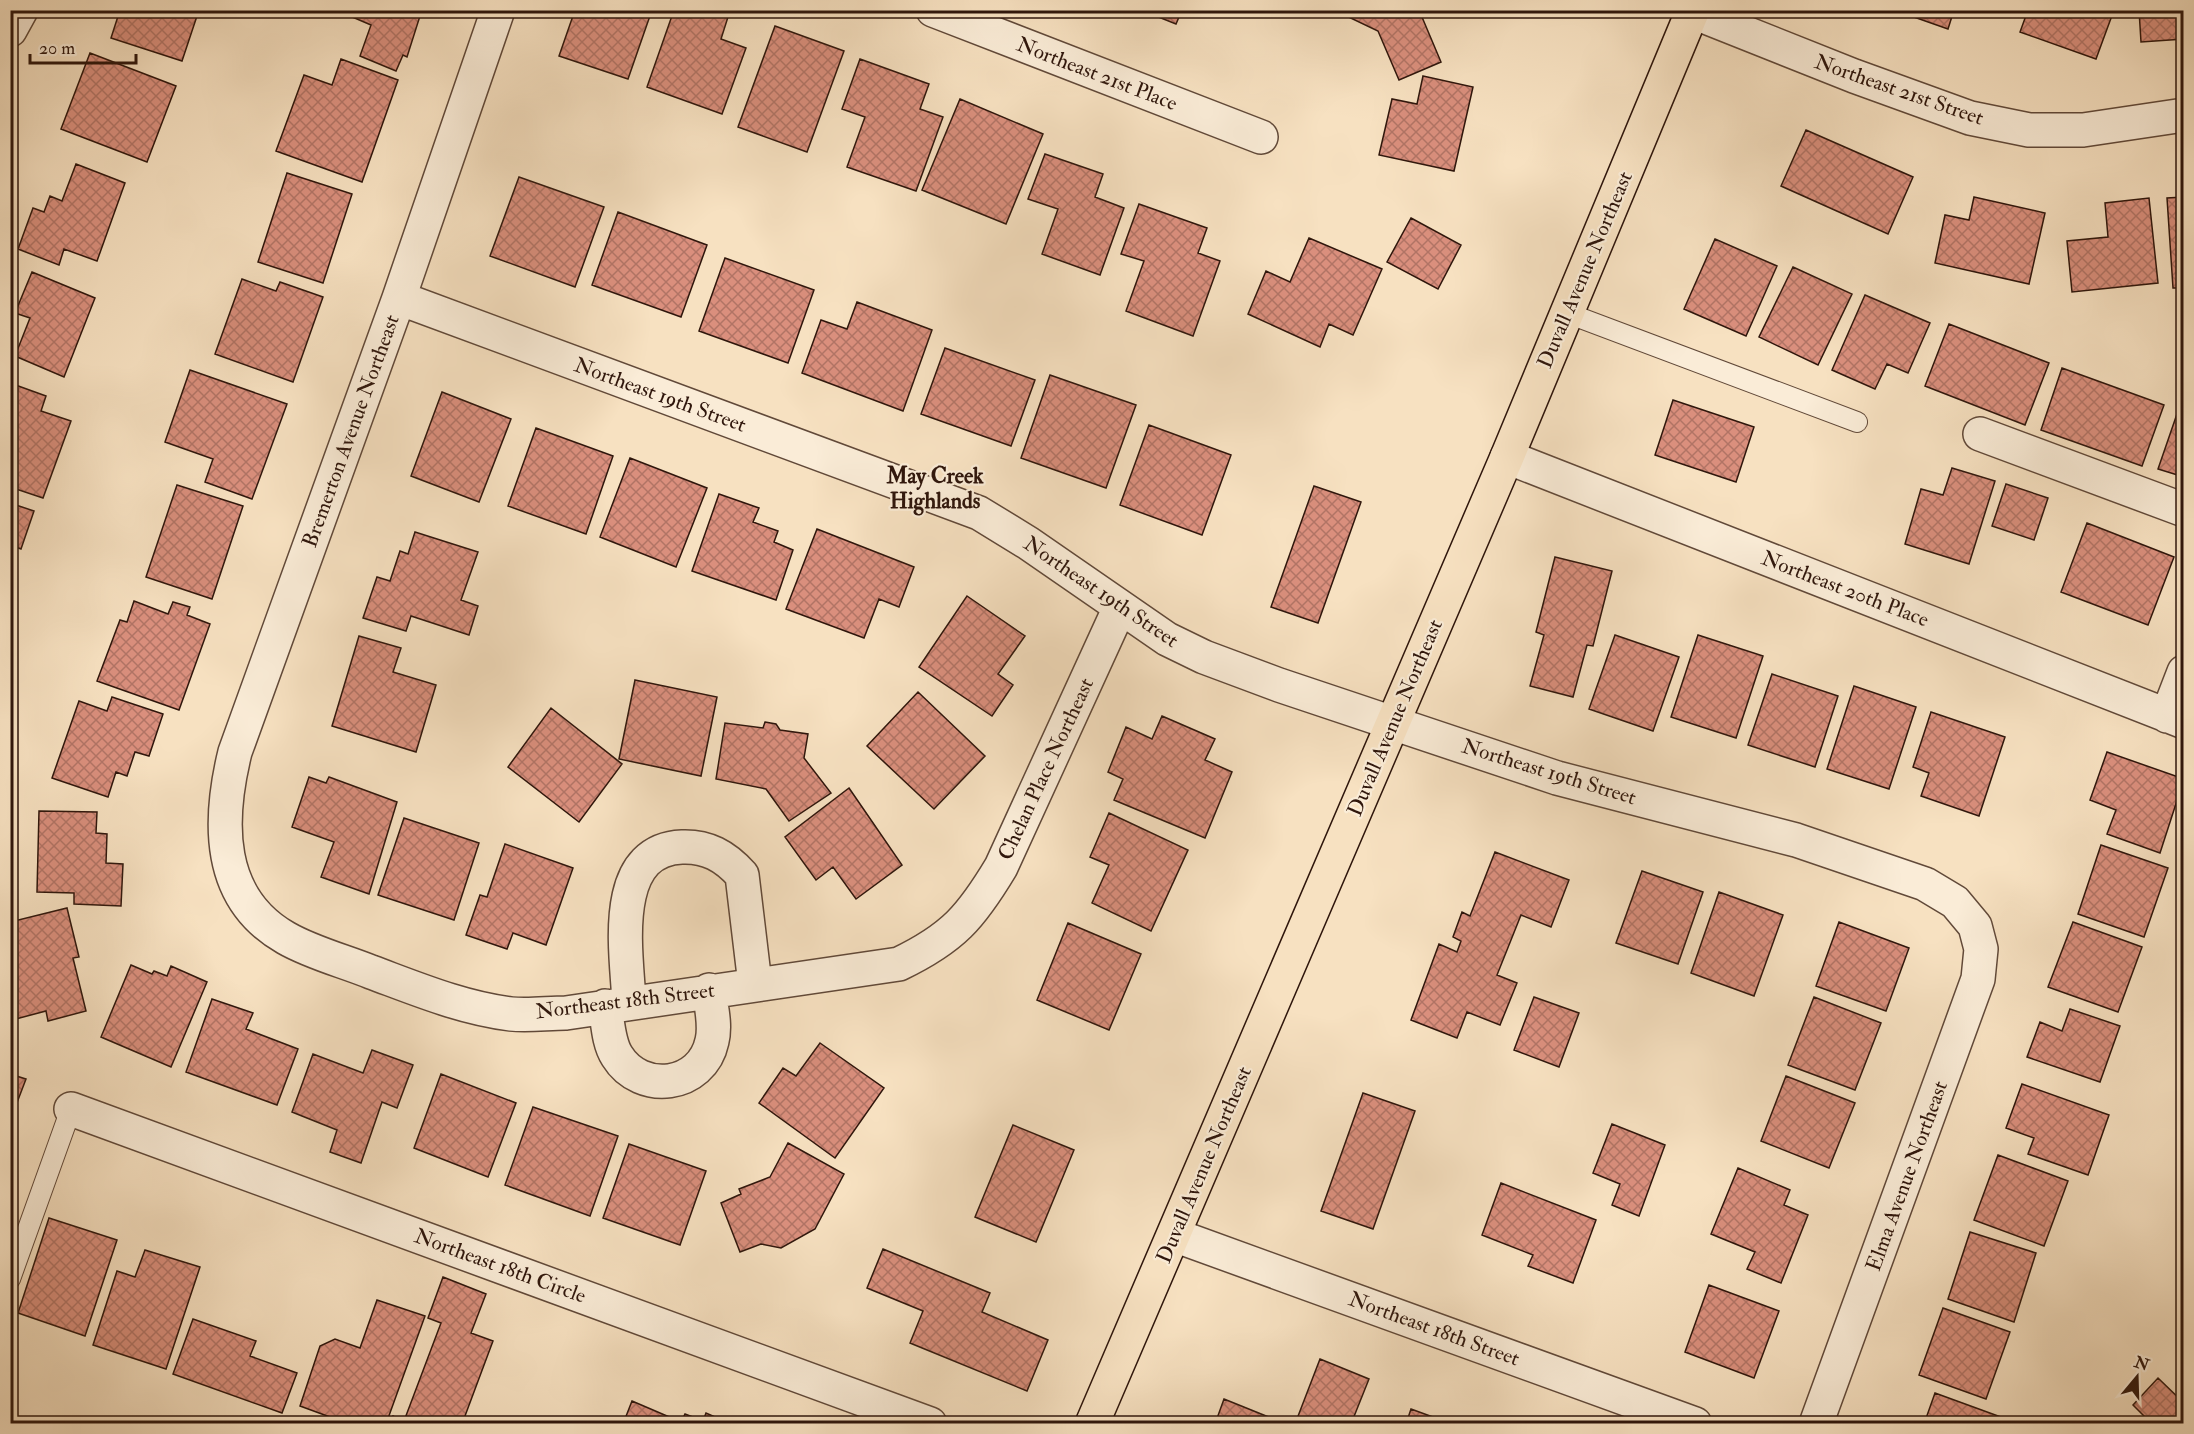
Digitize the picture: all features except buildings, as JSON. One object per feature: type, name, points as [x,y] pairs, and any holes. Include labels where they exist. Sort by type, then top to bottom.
[{"type":"main road","name":"Duvall Avenue Northeast","points":[[1092,1424],[1507,457],[1693,11]]},
{"type":"street","points":[[10,30],[21,10]]},
{"type":"street","name":"Bremerton Avenue Northeast","points":[[226,855],[223,822],[227,785],[235,752],[399,298],[498,10]]},
{"type":"street","name":"Northeast 21st Place","points":[[933,10],[1261,137]]},
{"type":"street","name":"Northeast 21st Street","points":[[1693,11],[1854,76],[1970,118],[2029,130],[2083,130],[2184,115]]},
{"type":"street","name":"Northeast 19th Street","points":[[399,298],[979,513],[1029,543],[1167,639],[1204,657],[1557,778],[1796,840],[1872,865],[1925,884],[1955,902],[1975,926]]},
{"type":"street","points":[[1980,434],[2184,510]]},
{"type":"street","name":"Northeast 20th Place","points":[[1507,457],[2175,719]]},
{"type":"street","name":"Chelan Place Northeast","points":[[961,925],[982,898],[1001,867],[1120,608]]},
{"type":"street","points":[[2175,719],[2184,672]]},
{"type":"street","points":[[710,990],[712,1040],[707,1055],[691,1072],[669,1082],[653,1081],[638,1077],[625,1066],[613,1046],[627,894],[634,878],[646,863],[661,853],[678,847],[696,847],[714,852],[730,861],[742,875],[755,984]]},
{"type":"street","name":"Northeast 18th Street","points":[[226,855],[242,895],[260,920],[287,939],[434,996],[471,1007],[512,1014],[566,1013],[899,964],[934,947],[961,925]]},
{"type":"street","name":"Elma Avenue Northeast","points":[[1816,1424],[1978,979],[1981,949],[1975,926]]},
{"type":"street","name":"Northeast 18th Circle","points":[[71,1108],[930,1424]]},
{"type":"street","name":"Northeast 18th Street","points":[[1174,1235],[1695,1424]]},
{"type":"lane","points":[[1567,314],[1857,422]]},
{"type":"lane","points":[[10,1279],[71,1108]]},
{"type":"district","name":"May Creek Highlands","points":[[935,488]]}]
